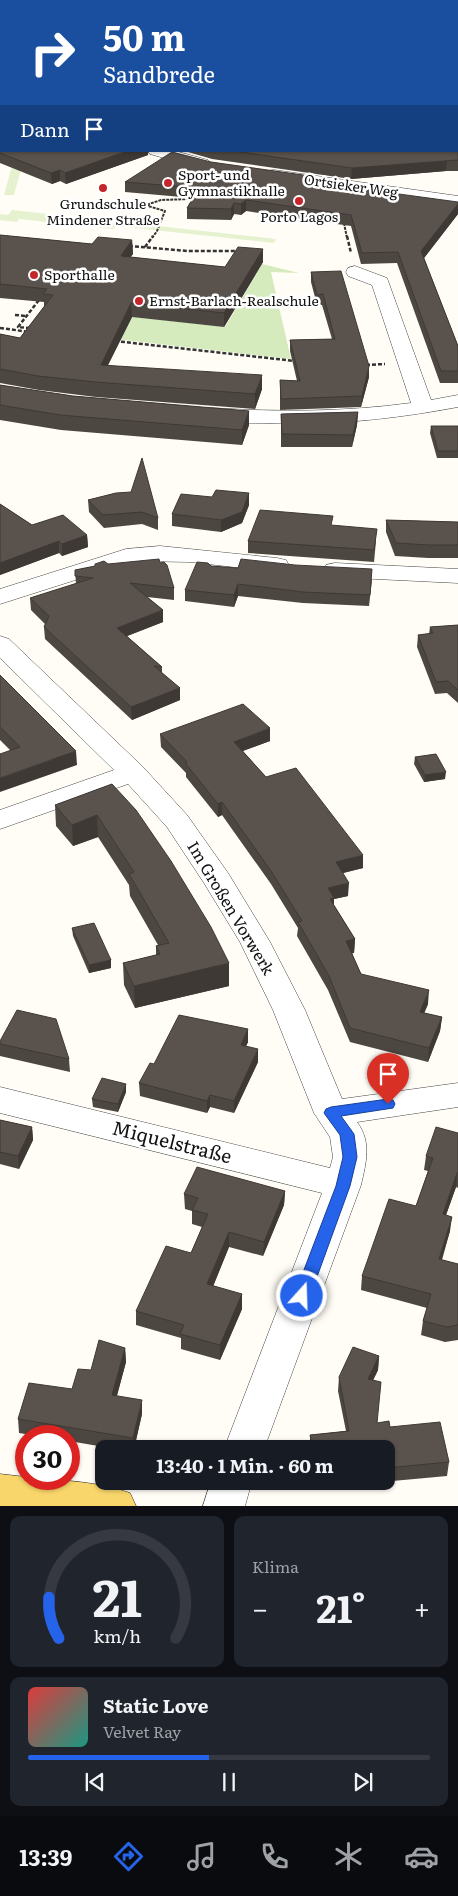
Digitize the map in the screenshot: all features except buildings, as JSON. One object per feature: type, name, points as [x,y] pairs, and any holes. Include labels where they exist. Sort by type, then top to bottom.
[{"type":"main road","points":[[0,1492],[115,1506]]},
{"type":"street","points":[[160,152],[215,166]]},
{"type":"street","name":"Ortsieker Weg","points":[[256,172],[357,186],[423,188],[452,200]]},
{"type":"street","points":[[338,184],[423,188]]},
{"type":"street","points":[[355,272],[380,282],[423,408]]},
{"type":"street","points":[[194,413],[255,418],[323,419],[393,413],[458,401]]},
{"type":"street","points":[[0,597],[134,554],[190,555],[305,568],[458,576]]},
{"type":"street","name":"Im Großen Vorwerk","points":[[0,644],[133,773],[176,821],[217,880],[254,942],[289,1010],[331,1113]]},
{"type":"street","points":[[0,820],[133,773]]},
{"type":"street","points":[[247,1440],[343,1186],[327,1138],[331,1113],[458,1094]]},
{"type":"street","name":"Miquelstraße","points":[[0,1100],[343,1186]]},
{"type":"street","points":[[224,1506],[229,1490]]},
{"type":"path","points":[[145,248],[157,231],[165,211],[151,208],[148,206],[149,204],[161,200],[189,199],[215,166]]},
{"type":"path","points":[[355,272],[342,215],[347,199],[357,186]]},
{"type":"path","points":[[124,246],[188,251],[243,250]]},
{"type":"path","points":[[126,253],[131,246]]},
{"type":"path","points":[[32,298],[40,299],[18,327],[33,329],[35,326]]},
{"type":"path","points":[[15,315],[27,316]]},
{"type":"path","points":[[0,328],[39,333]]},
{"type":"path","points":[[108,340],[303,362]]},
{"type":"path","points":[[364,364],[408,364]]},
{"type":"green space","points":[[16,152],[26,152],[14,195],[4,195]]},
{"type":"green space","points":[[12,210],[276,239],[274,243],[116,226],[113,229],[19,219],[17,222],[0,220],[0,214],[8,215]]},
{"type":"green space","points":[[262,264],[299,273],[271,272],[291,359],[80,335],[91,312],[225,327]]},
{"type":"place","name":"Sport- und Gymnastikhalle","points":[[168,183]]},
{"type":"place","name":"Grundschule Mindener Straße","points":[[103,188]]},
{"type":"place","name":"Porto Lagos","points":[[299,201]]},
{"type":"place","name":"Sporthalle","points":[[34,275]]},
{"type":"place","name":"Ernst-Barlach-Realschule","points":[[139,301]]},
{"type":"route","points":[[302,1296],[343,1186],[350,1157],[347,1134],[331,1113],[388,1104]]}]
